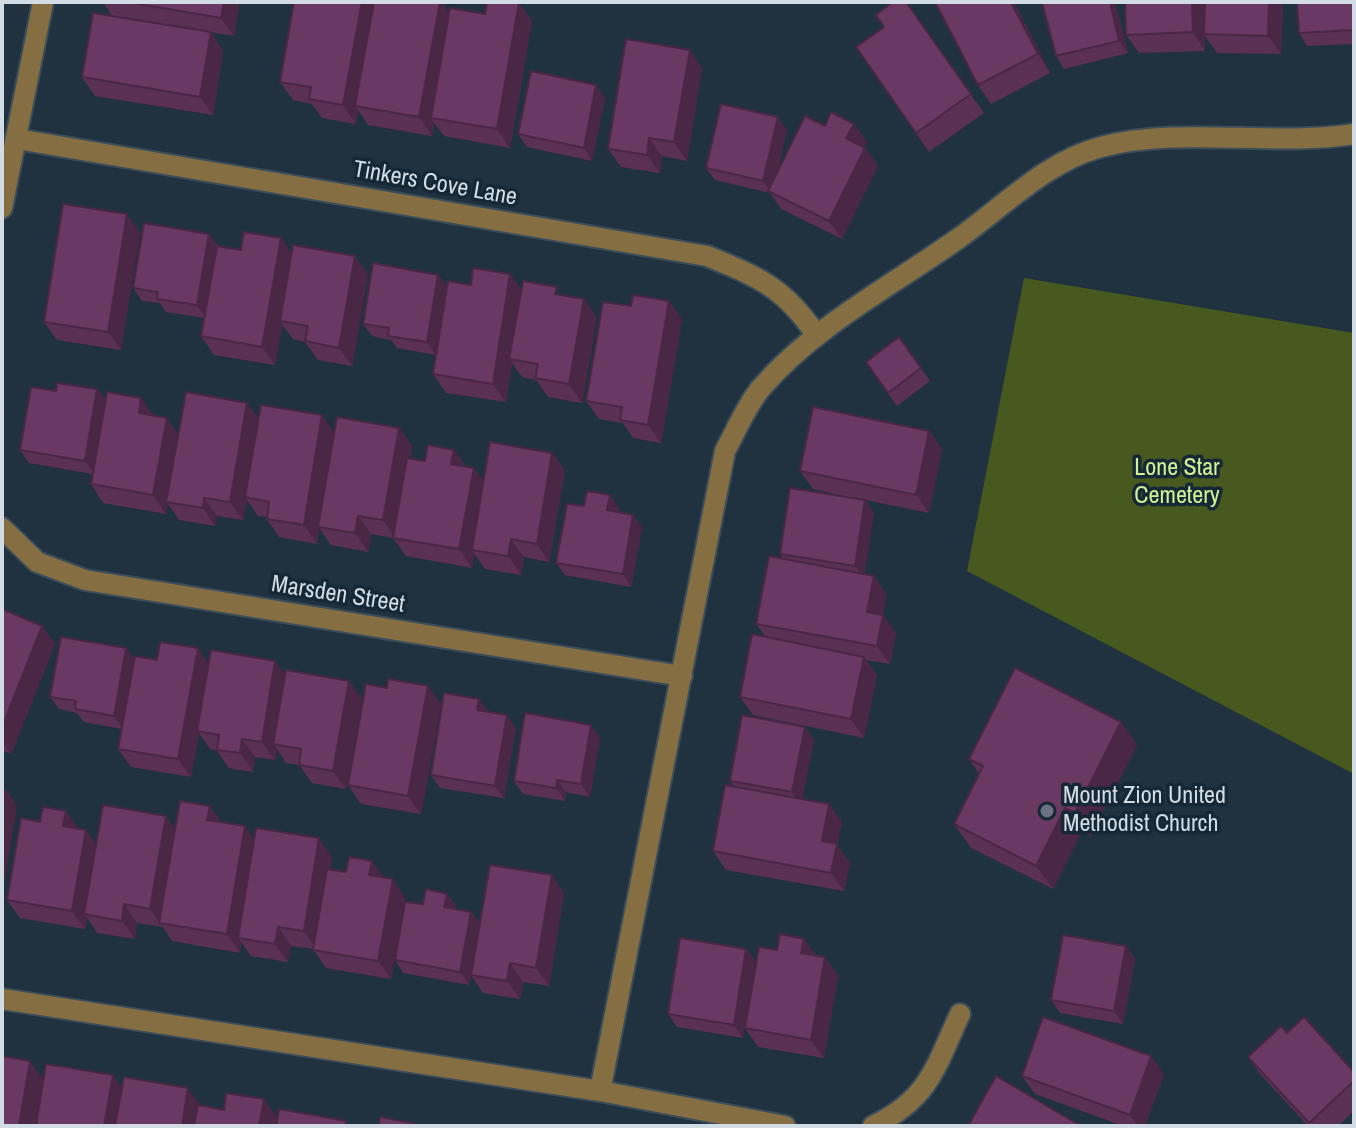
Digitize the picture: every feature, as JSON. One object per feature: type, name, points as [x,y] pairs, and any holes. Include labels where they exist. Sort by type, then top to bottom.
[{"type":"street","points":[[2,208],[43,2]]},
{"type":"street","points":[[600,1091],[725,451],[760,389],[817,336],[986,219],[1056,165],[1098,148],[1140,139],[1312,141],[1354,134]]},
{"type":"street","name":"Tinkers Cove Lane","points":[[17,139],[707,256],[757,276],[796,305],[817,336]]},
{"type":"street","name":"Marsden Street","points":[[2,528],[37,562],[85,580],[682,676]]},
{"type":"street","points":[[2,999],[600,1091],[785,1126]]},
{"type":"street","points":[[873,1126],[903,1111],[929,1080],[960,1014]]},
{"type":"green space","name":"Lone Star Cemetery","points":[[1024,278],[1354,333],[1354,774],[967,571]]},
{"type":"building","points":[[127,2],[224,2],[221,18]]},
{"type":"building","points":[[294,2],[362,2],[343,105],[309,99],[311,87],[280,82]]},
{"type":"building","points":[[374,2],[440,2],[419,117],[355,106]]},
{"type":"building","points":[[487,2],[519,3],[497,129],[431,118],[450,8],[485,14]]},
{"type":"building","points":[[893,2],[906,2],[971,94],[916,133],[856,47],[884,27],[876,15]]},
{"type":"building","points":[[935,2],[1011,2],[1038,54],[978,85]]},
{"type":"building","points":[[1042,2],[1110,2],[1119,41],[1056,56]]},
{"type":"building","points":[[1125,2],[1192,2],[1193,32],[1126,35]]},
{"type":"building","points":[[1205,2],[1269,2],[1268,36],[1204,34]]},
{"type":"building","points":[[1297,2],[1354,2],[1354,30],[1299,33]]},
{"type":"building","points":[[93,13],[211,32],[200,97],[82,77]]},
{"type":"building","points":[[626,39],[690,50],[674,142],[649,138],[647,155],[608,149]]},
{"type":"building","points":[[531,71],[596,85],[584,148],[518,134]]},
{"type":"building","points":[[721,104],[778,117],[763,181],[706,168]]},
{"type":"building","points":[[831,112],[854,124],[846,138],[865,148],[829,221],[768,191],[805,116],[825,126]]},
{"type":"building","points":[[63,204],[127,214],[108,332],[44,322]]},
{"type":"building","points":[[144,223],[209,234],[197,305],[157,299],[158,292],[133,288]]},
{"type":"building","points":[[244,232],[281,238],[262,347],[201,336],[217,246],[241,250]]},
{"type":"building","points":[[293,245],[355,256],[339,348],[305,341],[308,326],[280,321]]},
{"type":"building","points":[[373,263],[438,275],[427,342],[388,336],[389,328],[363,324]]},
{"type":"building","points":[[473,268],[510,274],[493,384],[433,374],[448,281],[471,285]]},
{"type":"building","points":[[523,281],[557,287],[555,294],[584,299],[569,384],[535,378],[538,364],[509,359]]},
{"type":"building","points":[[633,295],[669,301],[648,425],[620,420],[622,407],[586,401],[603,302],[631,306]]},
{"type":"building","points":[[899,337],[921,368],[888,393],[866,362]]},
{"type":"building","points":[[57,383],[97,389],[85,461],[20,450],[31,387],[56,391]]},
{"type":"building","points":[[107,392],[141,398],[139,413],[167,418],[153,495],[91,484]]},
{"type":"building","points":[[186,392],[247,403],[230,502],[204,498],[203,508],[166,502]]},
{"type":"building","points":[[261,405],[322,415],[304,525],[267,519],[269,502],[245,497]]},
{"type":"building","points":[[813,407],[929,431],[916,495],[800,471]]},
{"type":"building","points":[[337,417],[399,428],[383,520],[358,516],[355,533],[318,527]]},
{"type":"building","points":[[490,442],[552,453],[537,544],[511,539],[508,556],[472,550]]},
{"type":"building","points":[[428,445],[454,450],[451,464],[474,468],[459,549],[393,538],[407,458],[425,461]]},
{"type":"building","points":[[790,488],[865,500],[855,566],[780,554]]},
{"type":"building","points":[[587,491],[610,495],[607,510],[633,515],[623,574],[556,563],[567,504],[584,506]]},
{"type":"building","points":[[769,556],[874,576],[867,612],[883,615],[877,646],[756,624]]},
{"type":"building","points":[[2,609],[42,626],[2,727]]},
{"type":"building","points":[[752,634],[864,657],[851,719],[740,697]]},
{"type":"building","points":[[61,637],[126,648],[114,716],[75,709],[76,701],[50,697]]},
{"type":"building","points":[[160,642],[198,648],[178,759],[118,749],[135,656],[157,660]]},
{"type":"building","points":[[211,650],[275,661],[262,742],[242,739],[240,753],[217,750],[219,735],[197,731]]},
{"type":"building","name":"Mount Zion United Methodist Church","points":[[1015,668],[1121,722],[1075,813],[1065,808],[1036,866],[954,824],[983,766],[969,759]]},
{"type":"building","points":[[286,670],[349,681],[333,771],[299,765],[301,749],[273,744]]},
{"type":"building","points":[[388,679],[428,686],[408,796],[348,785],[366,684],[387,688]]},
{"type":"building","points":[[444,693],[479,699],[477,710],[507,715],[495,786],[431,775]]},
{"type":"building","points":[[525,713],[591,725],[581,784],[557,780],[556,788],[514,781]]},
{"type":"building","points":[[742,715],[805,727],[792,792],[730,781]]},
{"type":"building","points":[[725,785],[829,804],[822,841],[837,844],[831,873],[713,851]]},
{"type":"building","points":[[180,801],[210,806],[207,820],[245,826],[227,934],[159,923]]},
{"type":"building","points":[[103,805],[166,816],[150,909],[124,904],[122,921],[84,914]]},
{"type":"building","points":[[43,807],[66,811],[63,826],[86,830],[72,911],[7,900],[21,818],[40,822]]},
{"type":"building","points":[[256,828],[319,838],[304,931],[278,927],[275,944],[238,938]]},
{"type":"building","points":[[349,857],[372,861],[369,875],[393,879],[378,961],[313,950],[327,869],[346,872]]},
{"type":"building","points":[[490,865],[552,875],[536,968],[510,963],[507,981],[471,975]]},
{"type":"building","points":[[426,889],[447,894],[444,907],[471,912],[460,972],[395,960],[405,902],[423,904]]},
{"type":"building","points":[[780,934],[804,939],[801,953],[825,957],[811,1040],[745,1028],[759,947],[777,950]]},
{"type":"building","points":[[1063,935],[1126,946],[1114,1011],[1051,1000]]},
{"type":"building","points":[[680,938],[746,949],[734,1025],[668,1014]]},
{"type":"building","points":[[1043,1017],[1151,1056],[1130,1115],[1022,1076]]},
{"type":"building","points":[[1304,1017],[1354,1072],[1354,1081],[1309,1123],[1248,1057],[1281,1026],[1287,1033]]},
{"type":"building","points":[[2,1056],[30,1061],[19,1126],[2,1126]]},
{"type":"building","points":[[46,1064],[113,1075],[104,1126],[36,1126]]},
{"type":"building","points":[[996,1076],[1081,1126],[968,1126]]},
{"type":"building","points":[[124,1077],[188,1088],[182,1126],[115,1126]]},
{"type":"building","points":[[226,1093],[264,1099],[259,1126],[194,1126],[198,1105],[224,1110]]},
{"type":"building","points":[[279,1109],[346,1121],[345,1126],[276,1126]]},
{"type":"building","points":[[380,1117],[416,1124],[416,1126],[379,1126]]},
{"type":"place","name":"Mount Zion United Methodist Church","points":[[1047,811]]}]
